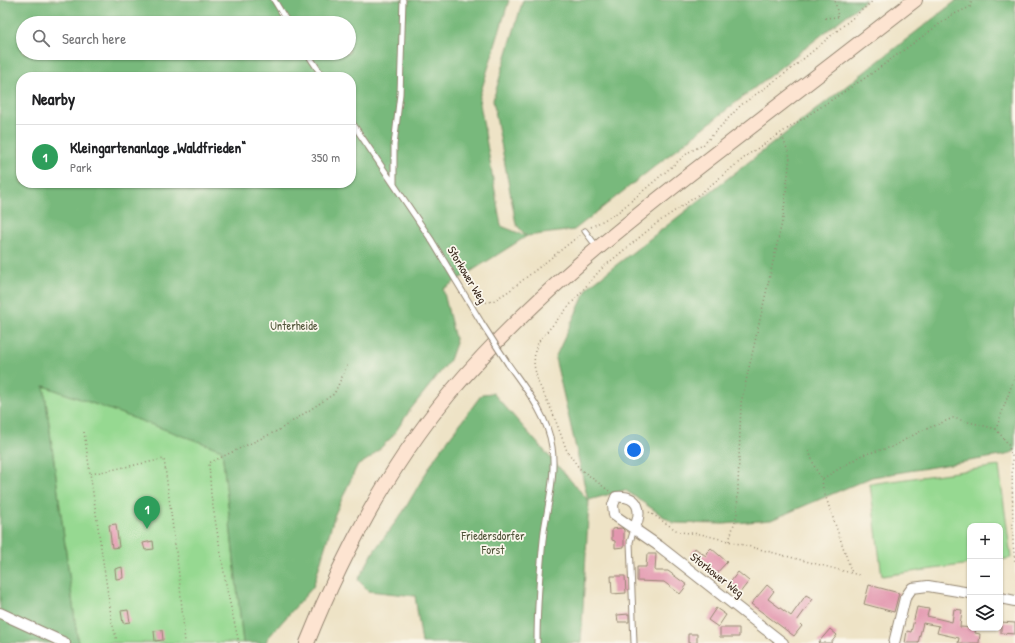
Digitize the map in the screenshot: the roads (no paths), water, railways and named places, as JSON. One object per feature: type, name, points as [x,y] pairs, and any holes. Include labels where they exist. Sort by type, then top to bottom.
[{"type":"main road","points":[[307,643],[350,545],[381,490],[426,423],[468,372],[505,332],[535,303],[598,248],[678,183],[915,0]]},
{"type":"street","name":"Storkower Weg","points":[[634,529],[639,518],[639,510],[635,503],[624,497],[616,498],[613,505],[614,515],[782,643]]},
{"type":"street","points":[[894,643],[904,598],[912,588],[928,586],[967,592]]},
{"type":"street","points":[[1003,599],[1015,601]]},
{"type":"street","points":[[0,613],[65,643]]},
{"type":"lane","points":[[274,0],[284,16]]},
{"type":"lane","points":[[394,184],[394,145],[400,94],[403,0]]},
{"type":"lane","points":[[312,60],[320,72]]},
{"type":"lane","name":"Storkower Weg","points":[[356,128],[432,241],[481,322],[538,409],[550,436],[552,447],[552,471],[538,590],[537,643]]},
{"type":"lane","points":[[585,231],[598,248]]},
{"type":"lane","points":[[634,529],[630,542],[634,643]]},
{"type":"place","name":"Kleingartenanlage „Waldfrieden“","points":[[147,529]]},
{"type":"park label","name":"Unterheide","points":[[294,326]]},
{"type":"park label","name":"Friedersdorfer Forst","points":[[493,543]]}]
